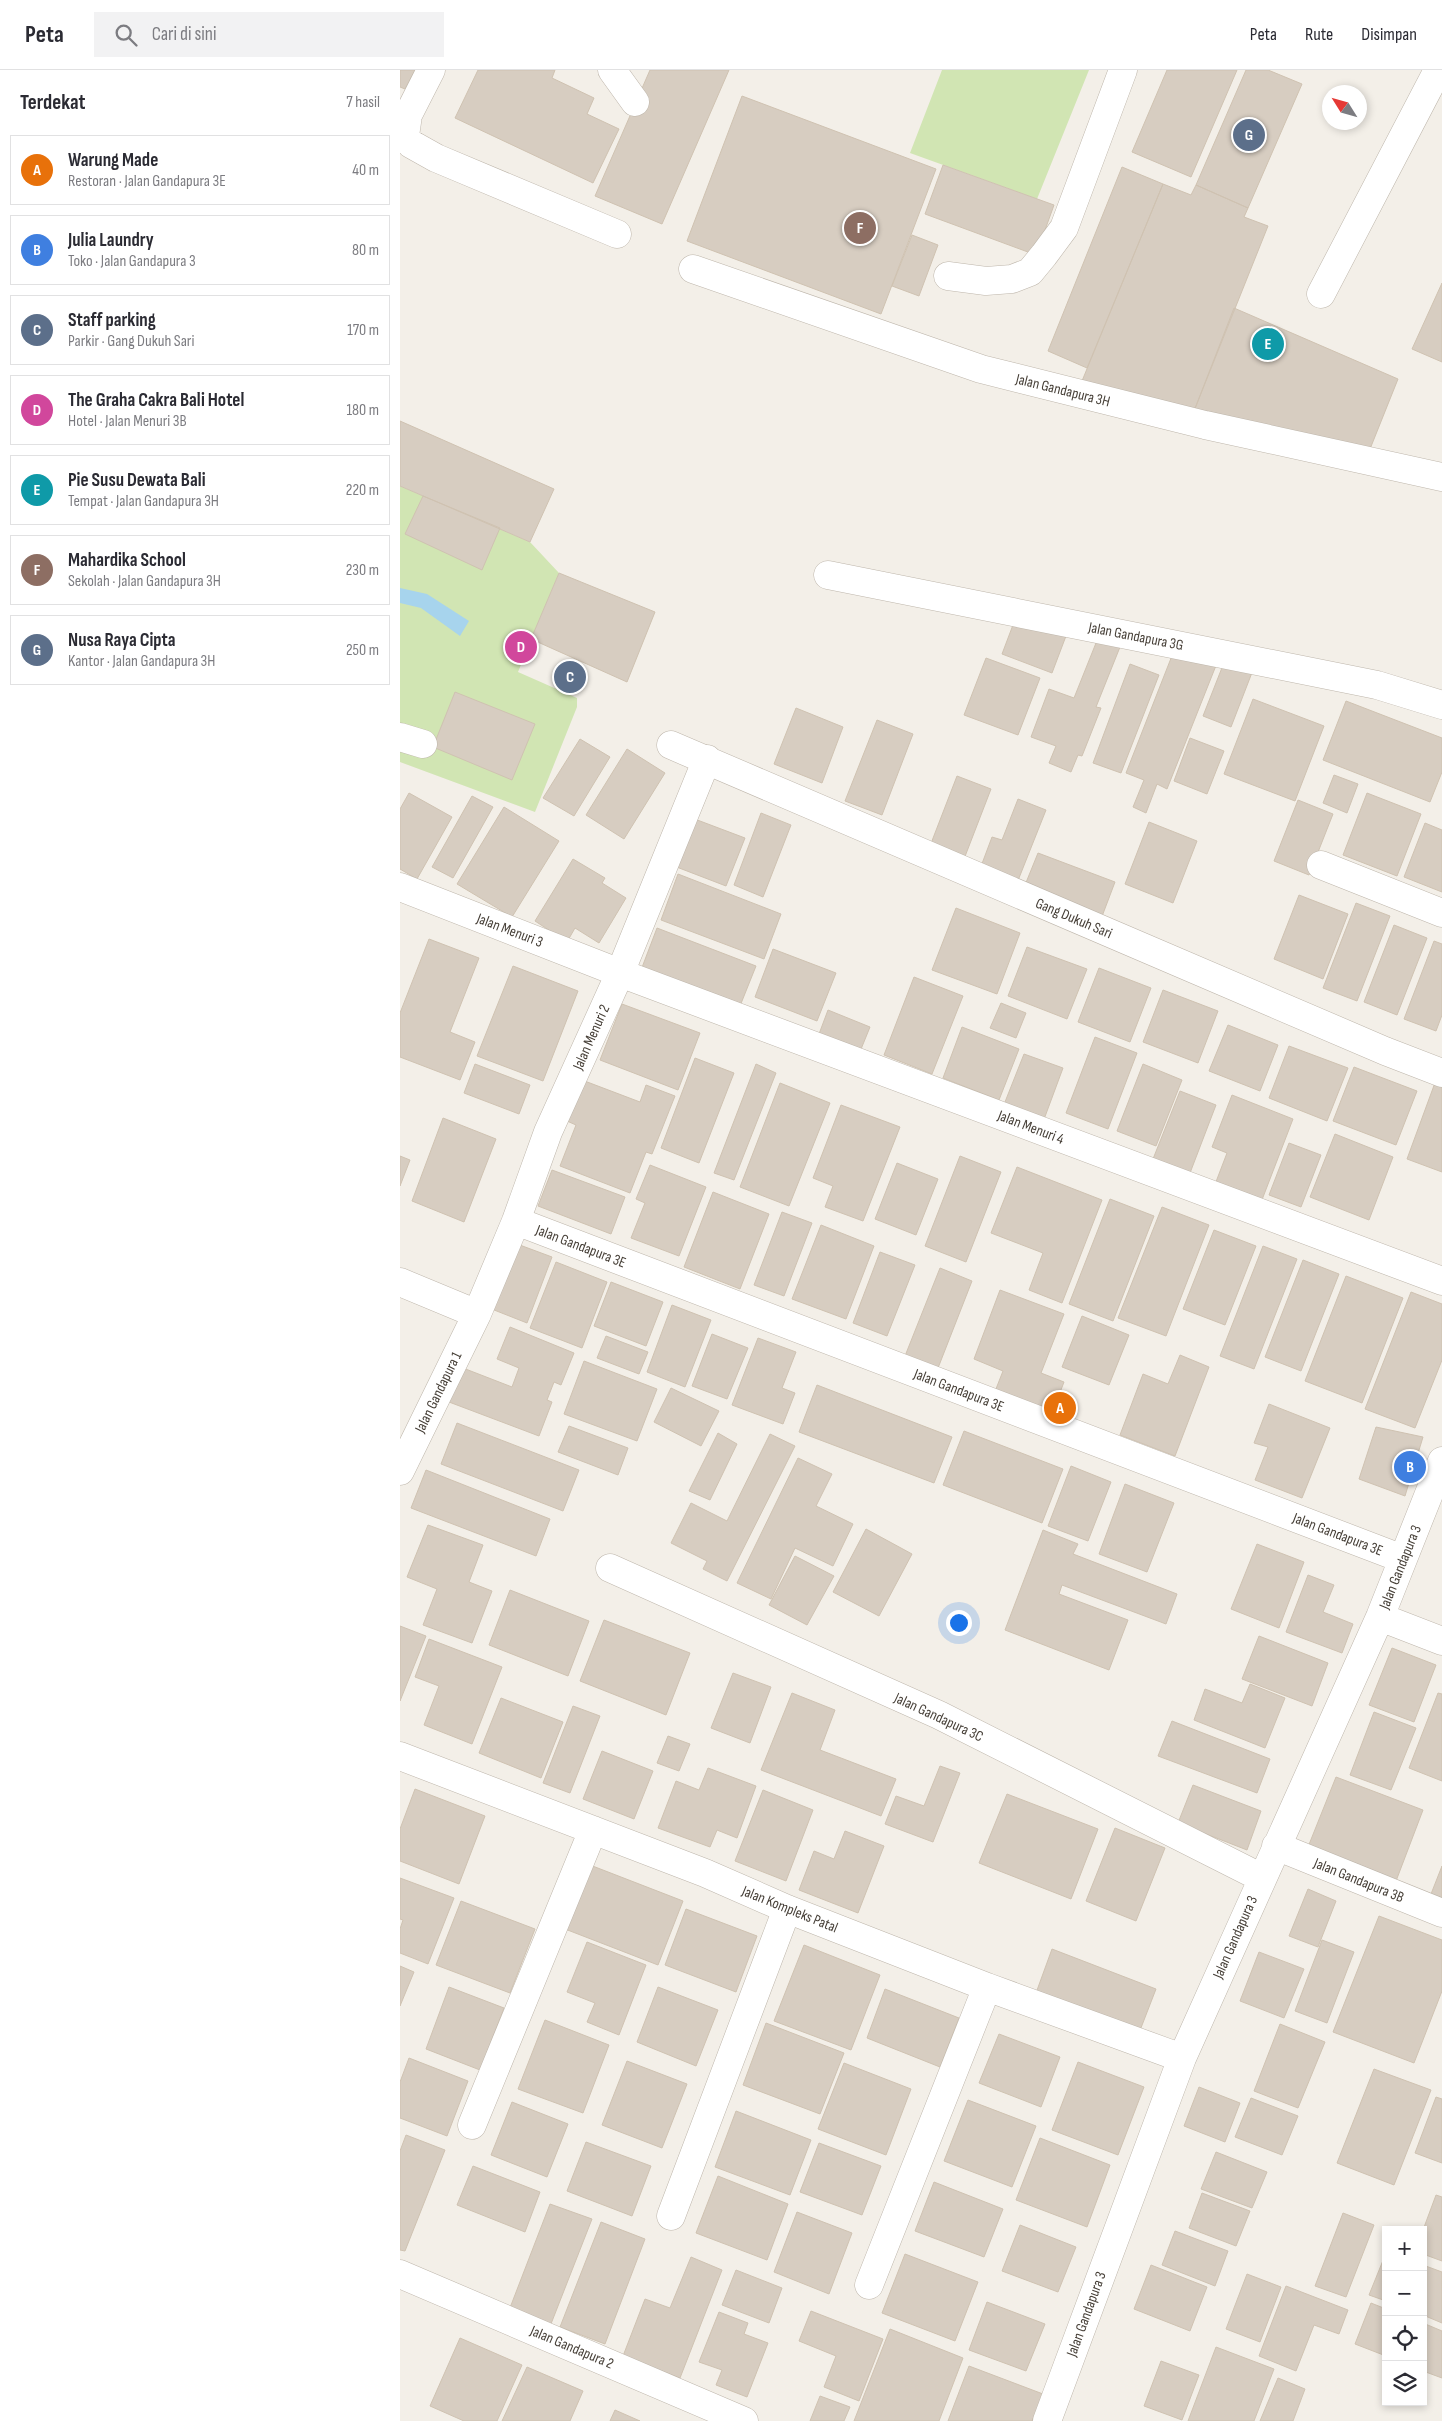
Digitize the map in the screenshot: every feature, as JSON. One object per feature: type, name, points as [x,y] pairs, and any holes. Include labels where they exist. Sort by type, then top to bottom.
[{"type":"street","points":[[430,70],[406,122],[405,136],[411,144],[436,158],[618,234]]},
{"type":"street","points":[[612,70],[635,102]]},
{"type":"street","points":[[948,276],[986,281],[1012,279],[1030,272],[1064,228],[1123,70]]},
{"type":"street","points":[[1321,294],[1439,74]]},
{"type":"street","name":"Jalan Gandapura 3H","points":[[692,269],[981,369],[1205,425],[1442,477]]},
{"type":"street","name":"Jalan Gandapura 3G","points":[[828,575],[1377,684],[1442,705]]},
{"type":"street","name":"Gang Dukuh Sari","points":[[671,745],[1376,1048],[1442,1073]]},
{"type":"street","name":"Jalan Menuri 2","points":[[477,1314],[516,1221],[548,1132],[620,973],[707,760]]},
{"type":"street","points":[[1321,865],[1442,913]]},
{"type":"street","name":"Jalan Menuri 3","points":[[400,887],[620,973]]},
{"type":"street","name":"Jalan Menuri 4","points":[[620,973],[1442,1280]]},
{"type":"street","name":"Jalan Gandapura 3E","points":[[516,1221],[1403,1559]]},
{"type":"street","points":[[400,1282],[477,1314]]},
{"type":"street","name":"Jalan Gandapura 1","points":[[400,1471],[477,1314]]},
{"type":"street","name":"Jalan Gandapura 3","points":[[1047,2421],[1182,2058],[1380,1617],[1442,1461]]},
{"type":"street","name":"Jalan Gandapura 3C","points":[[610,1568],[939,1715],[1262,1878]]},
{"type":"street","points":[[1380,1617],[1442,1641]]},
{"type":"street","name":"Jalan Kompleks Patal","points":[[400,1756],[705,1873],[788,1909],[986,1987],[1182,2058]]},
{"type":"street","points":[[472,2125],[593,1830]]},
{"type":"street","name":"Jalan Gandapura 3B","points":[[1276,1846],[1442,1913]]},
{"type":"street","points":[[671,2216],[788,1909]]},
{"type":"street","points":[[869,2285],[986,1987]]},
{"type":"street","name":"Jalan Gandapura 2","points":[[400,2274],[744,2421]]},
{"type":"green space","points":[[942,70],[1089,70],[1037,199],[910,153]]},
{"type":"green space","points":[[400,486],[530,542],[559,573],[518,672],[577,698],[577,707],[535,812],[400,762]]},
{"type":"water","points":[[400,588],[427,594],[469,621],[460,636],[421,608],[400,603]]},
{"type":"building","points":[[400,70],[415,70],[405,89],[400,87]]},
{"type":"building","points":[[478,70],[555,70],[552,78],[594,98],[587,114],[619,129],[593,183],[455,118]]},
{"type":"building","points":[[650,70],[729,70],[662,224],[595,196]]},
{"type":"building","points":[[1167,70],[1237,70],[1191,177],[1132,152]]},
{"type":"building","points":[[1246,70],[1268,70],[1302,84],[1248,208],[1196,185]]},
{"type":"building","points":[[742,96],[936,169],[881,314],[687,241]]},
{"type":"building","points":[[943,165],[1054,205],[1036,255],[925,214]]},
{"type":"building","points":[[1122,167],[1163,184],[1087,368],[1048,351]]},
{"type":"building","points":[[1163,184],[1191,195],[1196,185],[1248,208],[1244,217],[1268,226],[1194,411],[1082,381]]},
{"type":"building","points":[[912,235],[938,245],[919,296],[892,286]]},
{"type":"building","points":[[1442,283],[1442,362],[1412,349]]},
{"type":"building","points":[[1234,308],[1398,379],[1370,449],[1194,411]]},
{"type":"building","points":[[400,421],[554,489],[530,542],[400,486]]},
{"type":"building","points":[[423,496],[500,528],[482,570],[405,534]]},
{"type":"building","points":[[559,573],[655,612],[627,682],[531,639]]},
{"type":"building","points":[[1016,617],[1066,636],[1052,673],[1002,654]]},
{"type":"building","points":[[1100,633],[1122,642],[1096,707],[1101,708],[1082,756],[1078,755],[1071,772],[1049,763],[1056,746],[1031,737],[1049,689],[1074,698]]},
{"type":"building","points":[[1175,648],[1217,663],[1167,789],[1157,784],[1146,813],[1133,807],[1144,780],[1126,773]]},
{"type":"building","points":[[986,658],[1040,678],[1018,735],[964,715]]},
{"type":"building","points":[[1225,660],[1253,670],[1231,727],[1203,716]]},
{"type":"building","points":[[1130,664],[1159,675],[1121,773],[1093,763]]},
{"type":"building","points":[[455,692],[535,724],[512,780],[433,747]]},
{"type":"building","points":[[1253,699],[1324,726],[1295,801],[1224,774]]},
{"type":"building","points":[[1346,701],[1442,738],[1442,772],[1430,802],[1323,760]]},
{"type":"building","points":[[796,708],[843,727],[822,783],[774,764]]},
{"type":"building","points":[[877,720],[913,734],[882,815],[845,801]]},
{"type":"building","points":[[1190,738],[1224,751],[1207,794],[1174,781]]},
{"type":"building","points":[[580,739],[610,757],[574,816],[543,798]]},
{"type":"building","points":[[627,749],[665,773],[624,839],[586,815]]},
{"type":"building","points":[[1334,775],[1358,784],[1347,813],[1323,803]]},
{"type":"building","points":[[957,776],[991,789],[964,859],[930,846]]},
{"type":"building","points":[[409,793],[452,817],[417,879],[400,869],[400,809]]},
{"type":"building","points":[[1367,793],[1421,814],[1397,876],[1343,855]]},
{"type":"building","points":[[472,796],[493,807],[453,878],[432,867]]},
{"type":"building","points":[[1018,799],[1046,810],[1017,883],[980,869],[992,837],[1002,840]]},
{"type":"building","points":[[1298,800],[1333,814],[1309,875],[1274,861]]},
{"type":"building","points":[[504,807],[559,841],[512,917],[457,884]]},
{"type":"building","points":[[761,813],[791,825],[763,897],[734,885]]},
{"type":"building","points":[[692,818],[745,838],[726,886],[674,866]]},
{"type":"building","points":[[1149,822],[1197,841],[1173,903],[1125,884]]},
{"type":"building","points":[[1425,823],[1442,830],[1442,892],[1404,877]]},
{"type":"building","points":[[1038,853],[1115,882],[1101,919],[1023,890]]},
{"type":"building","points":[[573,859],[605,878],[602,883],[626,898],[599,943],[575,928],[567,942],[535,921]]},
{"type":"building","points":[[678,874],[781,914],[764,959],[661,920]]},
{"type":"building","points":[[1299,895],[1348,914],[1323,979],[1274,959]]},
{"type":"building","points":[[1356,903],[1390,916],[1357,1001],[1323,988]]},
{"type":"building","points":[[956,908],[1020,933],[997,994],[932,970]]},
{"type":"building","points":[[1394,925],[1427,938],[1397,1015],[1364,1002]]},
{"type":"building","points":[[657,928],[756,966],[736,1016],[638,978]]},
{"type":"building","points":[[429,939],[479,958],[450,1032],[475,1042],[460,1080],[400,1057],[400,1013]]},
{"type":"building","points":[[1434,941],[1442,944],[1442,1015],[1436,1031],[1404,1019]]},
{"type":"building","points":[[1027,947],[1087,969],[1067,1019],[1008,996]]},
{"type":"building","points":[[773,949],[836,973],[817,1021],[755,997]]},
{"type":"building","points":[[513,966],[578,991],[543,1081],[477,1056]]},
{"type":"building","points":[[1099,968],[1151,988],[1130,1042],[1078,1022]]},
{"type":"building","points":[[914,977],[963,996],[932,1074],[884,1055]]},
{"type":"building","points":[[1163,990],[1218,1011],[1198,1063],[1143,1042]]},
{"type":"building","points":[[1001,1003],[1026,1013],[1016,1038],[990,1028]]},
{"type":"building","points":[[622,1004],[700,1033],[678,1090],[600,1060]]},
{"type":"building","points":[[828,1010],[870,1027],[857,1059],[816,1042]]},
{"type":"building","points":[[1228,1025],[1278,1045],[1260,1091],[1209,1071]]},
{"type":"building","points":[[962,1027],[1019,1049],[999,1100],[943,1078]]},
{"type":"building","points":[[1095,1037],[1137,1053],[1108,1129],[1066,1113]]},
{"type":"building","points":[[1289,1046],[1348,1068],[1327,1121],[1269,1098]]},
{"type":"building","points":[[1024,1054],[1063,1068],[1043,1122],[1003,1107]]},
{"type":"building","points":[[695,1058],[734,1073],[699,1163],[661,1148]]},
{"type":"building","points":[[475,1064],[530,1085],[519,1114],[464,1093]]},
{"type":"building","points":[[756,1064],[776,1073],[734,1180],[714,1173]]},
{"type":"building","points":[[1143,1064],[1182,1080],[1156,1146],[1117,1131]]},
{"type":"building","points":[[1354,1067],[1417,1091],[1396,1145],[1333,1121]]},
{"type":"building","points":[[582,1080],[640,1102],[646,1085],[675,1096],[652,1154],[646,1152],[630,1193],[560,1166],[576,1125],[567,1121]]},
{"type":"building","points":[[1436,1080],[1442,1082],[1442,1172],[1407,1159]]},
{"type":"building","points":[[780,1083],[830,1103],[789,1206],[740,1187]]},
{"type":"building","points":[[1180,1091],[1216,1105],[1190,1173],[1153,1159]]},
{"type":"building","points":[[1232,1095],[1293,1119],[1260,1205],[1214,1187],[1227,1153],[1212,1147]]},
{"type":"building","points":[[841,1105],[900,1127],[863,1221],[825,1207],[833,1186],[813,1178]]},
{"type":"building","points":[[443,1118],[496,1139],[464,1222],[412,1201]]},
{"type":"building","points":[[1335,1134],[1393,1157],[1369,1220],[1310,1197]]},
{"type":"building","points":[[1289,1143],[1321,1155],[1301,1207],[1269,1195]]},
{"type":"building","points":[[400,1156],[410,1160],[400,1186]]},
{"type":"building","points":[[960,1156],[1001,1172],[966,1262],[925,1246]]},
{"type":"building","points":[[897,1163],[938,1179],[916,1235],[875,1219]]},
{"type":"building","points":[[650,1165],[706,1187],[679,1256],[631,1238],[645,1203],[636,1199]]},
{"type":"building","points":[[1017,1167],[1102,1200],[1062,1303],[1029,1290],[1043,1253],[991,1233]]},
{"type":"building","points":[[552,1170],[625,1197],[611,1234],[538,1206]]},
{"type":"building","points":[[713,1192],[769,1214],[740,1289],[684,1267]]},
{"type":"building","points":[[1110,1199],[1154,1216],[1113,1321],[1069,1304]]},
{"type":"building","points":[[1162,1207],[1209,1225],[1166,1336],[1118,1318]]},
{"type":"building","points":[[782,1212],[812,1223],[784,1296],[754,1285]]},
{"type":"building","points":[[821,1225],[874,1246],[846,1319],[792,1299]]},
{"type":"building","points":[[1214,1230],[1256,1246],[1225,1325],[1183,1309]]},
{"type":"building","points":[[509,1241],[552,1257],[527,1323],[484,1306]]},
{"type":"building","points":[[1263,1246],[1297,1259],[1254,1369],[1220,1356]]},
{"type":"building","points":[[880,1252],[915,1265],[887,1336],[853,1323]]},
{"type":"building","points":[[1303,1260],[1339,1274],[1301,1371],[1265,1357]]},
{"type":"building","points":[[556,1262],[607,1282],[582,1348],[530,1328]]},
{"type":"building","points":[[940,1268],[972,1281],[938,1368],[905,1356]]},
{"type":"building","points":[[1346,1276],[1403,1298],[1362,1403],[1305,1381]]},
{"type":"building","points":[[611,1282],[663,1302],[646,1346],[594,1326]]},
{"type":"building","points":[[1000,1290],[1064,1314],[1041,1373],[1064,1382],[1051,1416],[994,1394],[1003,1371],[974,1359]]},
{"type":"building","points":[[1411,1292],[1442,1304],[1442,1360],[1415,1428],[1365,1409]]},
{"type":"building","points":[[672,1305],[711,1320],[685,1387],[647,1372]]},
{"type":"building","points":[[1082,1316],[1129,1335],[1109,1385],[1062,1367]]},
{"type":"building","points":[[510,1327],[574,1353],[561,1385],[554,1382],[547,1400],[552,1402],[539,1436],[449,1402],[463,1368],[512,1387],[519,1368],[497,1359]]},
{"type":"building","points":[[712,1334],[748,1348],[727,1399],[692,1386]]},
{"type":"building","points":[[606,1336],[648,1352],[639,1374],[597,1358]]},
{"type":"building","points":[[758,1338],[796,1352],[782,1388],[795,1393],[783,1424],[732,1405]]},
{"type":"building","points":[[1180,1355],[1209,1367],[1175,1456],[1120,1435],[1143,1374],[1168,1384]]},
{"type":"building","points":[[584,1361],[657,1389],[637,1441],[564,1414]]},
{"type":"building","points":[[817,1385],[952,1437],[934,1483],[799,1432]]},
{"type":"building","points":[[671,1388],[719,1411],[701,1446],[654,1422]]},
{"type":"building","points":[[1269,1404],[1330,1428],[1302,1498],[1255,1480],[1268,1447],[1254,1443]]},
{"type":"building","points":[[457,1423],[579,1470],[563,1511],[441,1464]]},
{"type":"building","points":[[569,1426],[628,1448],[618,1475],[558,1452]]},
{"type":"building","points":[[1376,1427],[1423,1437],[1405,1496],[1359,1479]]},
{"type":"building","points":[[964,1431],[1063,1469],[1042,1523],[943,1485]]},
{"type":"building","points":[[718,1433],[737,1444],[710,1500],[689,1491]]},
{"type":"building","points":[[770,1434],[795,1446],[727,1581],[703,1569],[707,1561],[671,1543],[691,1503],[727,1521]]},
{"type":"building","points":[[798,1458],[832,1474],[816,1506],[853,1524],[833,1566],[795,1548],[771,1599],[737,1583]]},
{"type":"building","points":[[1071,1466],[1111,1482],[1088,1541],[1048,1526]]},
{"type":"building","points":[[426,1470],[550,1519],[536,1556],[411,1508]]},
{"type":"building","points":[[1125,1484],[1174,1503],[1147,1572],[1099,1554]]},
{"type":"building","points":[[428,1525],[483,1545],[469,1582],[492,1591],[472,1643],[423,1625],[437,1589],[407,1577]]},
{"type":"building","points":[[866,1529],[912,1554],[879,1616],[833,1592]]},
{"type":"building","points":[[1043,1530],[1078,1544],[1073,1554],[1177,1594],[1166,1624],[1062,1585],[1059,1594],[1128,1620],[1109,1670],[1005,1630]]},
{"type":"building","points":[[1257,1544],[1304,1562],[1279,1628],[1231,1609]]},
{"type":"building","points":[[795,1556],[834,1576],[807,1625],[769,1605]]},
{"type":"building","points":[[1308,1575],[1334,1585],[1323,1612],[1353,1624],[1342,1653],[1286,1632]]},
{"type":"building","points":[[510,1590],[589,1621],[568,1676],[489,1645]]},
{"type":"building","points":[[604,1620],[690,1653],[666,1715],[580,1681]]},
{"type":"building","points":[[400,1626],[426,1636],[400,1701]]},
{"type":"building","points":[[1259,1636],[1328,1663],[1312,1706],[1242,1679]]},
{"type":"building","points":[[429,1639],[502,1667],[472,1744],[424,1725],[439,1686],[415,1677]]},
{"type":"building","points":[[1392,1648],[1436,1665],[1414,1722],[1369,1705]]},
{"type":"building","points":[[733,1673],[771,1687],[750,1743],[711,1728]]},
{"type":"building","points":[[1250,1684],[1285,1698],[1265,1748],[1194,1720],[1205,1689],[1242,1703]]},
{"type":"building","points":[[792,1693],[835,1710],[820,1750],[896,1779],[881,1816],[761,1770]]},
{"type":"building","points":[[1438,1693],[1442,1694],[1442,1781],[1409,1768]]},
{"type":"building","points":[[501,1698],[563,1722],[541,1778],[479,1753]]},
{"type":"building","points":[[573,1706],[600,1716],[570,1793],[543,1783]]},
{"type":"building","points":[[1374,1712],[1416,1728],[1391,1790],[1350,1775]]},
{"type":"building","points":[[1172,1721],[1270,1759],[1257,1793],[1158,1756]]},
{"type":"building","points":[[668,1736],[690,1744],[679,1771],[657,1763]]},
{"type":"building","points":[[602,1751],[653,1771],[634,1819],[583,1799]]},
{"type":"building","points":[[940,1766],[960,1773],[933,1842],[885,1824],[896,1796],[924,1806]]},
{"type":"building","points":[[708,1768],[756,1786],[737,1838],[717,1830],[710,1847],[658,1828],[676,1781],[699,1790]]},
{"type":"building","points":[[1336,1777],[1423,1810],[1396,1881],[1308,1847]]},
{"type":"building","points":[[1193,1785],[1261,1811],[1247,1850],[1178,1823]]},
{"type":"building","points":[[415,1789],[485,1816],[459,1884],[400,1861],[400,1829]]},
{"type":"building","points":[[763,1790],[813,1810],[786,1881],[735,1861]]},
{"type":"building","points":[[1007,1794],[1098,1829],[1071,1899],[979,1863]]},
{"type":"building","points":[[1115,1828],[1165,1848],[1136,1921],[1086,1901]]},
{"type":"building","points":[[845,1831],[884,1846],[858,1913],[799,1890],[814,1851],[834,1859]]},
{"type":"building","points":[[590,1865],[683,1901],[658,1965],[565,1929]]},
{"type":"building","points":[[1442,1866],[1442,1898],[1431,1894]]},
{"type":"building","points":[[400,1878],[454,1898],[428,1964],[400,1953],[400,1929],[403,1920],[400,1919]]},
{"type":"building","points":[[1308,1889],[1336,1901],[1318,1947],[1289,1936]]},
{"type":"building","points":[[461,1901],[535,1929],[510,1993],[436,1965]]},
{"type":"building","points":[[686,1909],[757,1936],[736,1992],[665,1965]]},
{"type":"building","points":[[1379,1916],[1442,1940],[1442,1991],[1414,2063],[1333,2032]]},
{"type":"building","points":[[1322,1940],[1354,1952],[1327,2023],[1295,2011]]},
{"type":"building","points":[[587,1942],[646,1965],[619,2035],[587,2022],[595,2003],[567,1992]]},
{"type":"building","points":[[804,1945],[880,1975],[851,2050],[774,2021]]},
{"type":"building","points":[[1052,1949],[1156,1989],[1139,2033],[1036,1993]]},
{"type":"building","points":[[1259,1952],[1304,1969],[1284,2018],[1240,2001]]},
{"type":"building","points":[[400,1966],[414,1972],[400,2006]]},
{"type":"building","points":[[449,1987],[504,2008],[480,2070],[426,2049]]},
{"type":"building","points":[[658,1987],[718,2010],[696,2066],[637,2042]]},
{"type":"building","points":[[885,1989],[959,2018],[940,2067],[867,2038]]},
{"type":"building","points":[[545,2020],[609,2045],[583,2113],[518,2089]]},
{"type":"building","points":[[766,2023],[844,2053],[820,2114],[743,2085]]},
{"type":"building","points":[[1280,2024],[1325,2042],[1298,2108],[1254,2091]]},
{"type":"building","points":[[999,2034],[1060,2057],[1041,2107],[979,2083]]},
{"type":"building","points":[[409,2058],[468,2081],[447,2136],[400,2118],[400,2082]]},
{"type":"building","points":[[627,2061],[687,2084],[662,2148],[602,2125]]},
{"type":"building","points":[[1078,2062],[1144,2087],[1118,2155],[1052,2130]]},
{"type":"building","points":[[844,2063],[911,2089],[886,2155],[818,2129]]},
{"type":"building","points":[[1374,2069],[1431,2090],[1394,2185],[1337,2163]]},
{"type":"building","points":[[1199,2087],[1240,2103],[1225,2142],[1184,2126]]},
{"type":"building","points":[[1436,2097],[1442,2099],[1442,2163],[1415,2153]]},
{"type":"building","points":[[1251,2098],[1298,2116],[1282,2155],[1235,2137]]},
{"type":"building","points":[[968,2100],[1036,2126],[1012,2187],[944,2161]]},
{"type":"building","points":[[512,2102],[568,2124],[547,2177],[491,2155]]},
{"type":"building","points":[[736,2111],[811,2140],[790,2195],[715,2167]]},
{"type":"building","points":[[406,2135],[445,2150],[405,2251],[400,2250],[400,2151]]},
{"type":"building","points":[[1040,2138],[1110,2165],[1087,2227],[1016,2200]]},
{"type":"building","points":[[586,2142],[651,2166],[632,2216],[567,2191]]},
{"type":"building","points":[[819,2143],[881,2166],[862,2215],[800,2192]]},
{"type":"building","points":[[1216,2152],[1267,2172],[1252,2208],[1201,2189]]},
{"type":"building","points":[[473,2166],[540,2192],[525,2232],[457,2205]]},
{"type":"building","points":[[718,2176],[788,2204],[767,2260],[696,2233]]},
{"type":"building","points":[[934,2182],[1003,2209],[984,2257],[915,2231]]},
{"type":"building","points":[[1202,2193],[1250,2211],[1236,2246],[1189,2228]]},
{"type":"building","points":[[1436,2195],[1442,2197],[1442,2261],[1427,2255],[1427,2226],[1424,2226]]},
{"type":"building","points":[[550,2204],[592,2219],[549,2329],[508,2313]]},
{"type":"building","points":[[797,2212],[852,2233],[829,2294],[774,2272]]},
{"type":"building","points":[[1343,2213],[1374,2225],[1346,2297],[1315,2286]]},
{"type":"building","points":[[601,2222],[645,2239],[605,2344],[560,2327]]},
{"type":"building","points":[[1020,2225],[1076,2247],[1058,2292],[1002,2271]]},
{"type":"building","points":[[1175,2231],[1228,2251],[1215,2286],[1162,2265]]},
{"type":"building","points":[[905,2254],[978,2282],[955,2341],[882,2313]]},
{"type":"building","points":[[691,2257],[722,2270],[680,2378],[623,2356],[645,2299],[670,2308]]},
{"type":"building","points":[[1382,2263],[1382,2300],[1369,2295]]},
{"type":"building","points":[[1151,2265],[1207,2287],[1190,2331],[1134,2309]]},
{"type":"building","points":[[1427,2266],[1442,2272],[1442,2323],[1427,2317]]},
{"type":"building","points":[[736,2270],[782,2288],[769,2323],[722,2305]]},
{"type":"building","points":[[1247,2274],[1281,2287],[1260,2342],[1226,2329]]},
{"type":"building","points":[[1286,2286],[1348,2310],[1339,2334],[1314,2325],[1296,2371],[1259,2356]]},
{"type":"building","points":[[987,2302],[1045,2324],[1026,2371],[969,2350]]},
{"type":"building","points":[[1371,2303],[1382,2307],[1382,2354],[1355,2344]]},
{"type":"building","points":[[811,2311],[883,2339],[859,2401],[824,2387],[836,2356],[799,2341]]},
{"type":"building","points":[[719,2312],[748,2323],[744,2334],[768,2343],[747,2397],[716,2385],[722,2370],[699,2362]]},
{"type":"building","points":[[1427,2325],[1442,2331],[1442,2378],[1427,2372]]},
{"type":"building","points":[[890,2329],[963,2358],[939,2421],[854,2421]]},
{"type":"building","points":[[460,2338],[522,2365],[497,2421],[464,2421],[430,2406]]},
{"type":"building","points":[[1216,2347],[1274,2369],[1254,2421],[1188,2421]]},
{"type":"building","points":[[1161,2361],[1199,2375],[1182,2420],[1144,2406]]},
{"type":"building","points":[[969,2366],[1043,2394],[1032,2421],[948,2421]]},
{"type":"building","points":[[527,2367],[583,2391],[570,2421],[502,2421]]},
{"type":"building","points":[[1278,2378],[1305,2389],[1293,2421],[1260,2421]]},
{"type":"building","points":[[820,2396],[850,2407],[844,2421],[810,2421]]},
{"type":"building","points":[[615,2410],[640,2421],[610,2421]]},
{"type":"place","name":"Nusa Raya Cipta","points":[[1249,135]]},
{"type":"place","name":"Mahardika School","points":[[860,228]]},
{"type":"place","name":"Pie Susu Dewata Bali","points":[[1268,344]]},
{"type":"place","name":"The Graha Cakra Bali Hotel","points":[[521,647]]},
{"type":"place","name":"Staff parking","points":[[570,677]]},
{"type":"place","name":"Warung Made","points":[[1060,1408]]},
{"type":"place","name":"Julia Laundry","points":[[1410,1467]]}]
